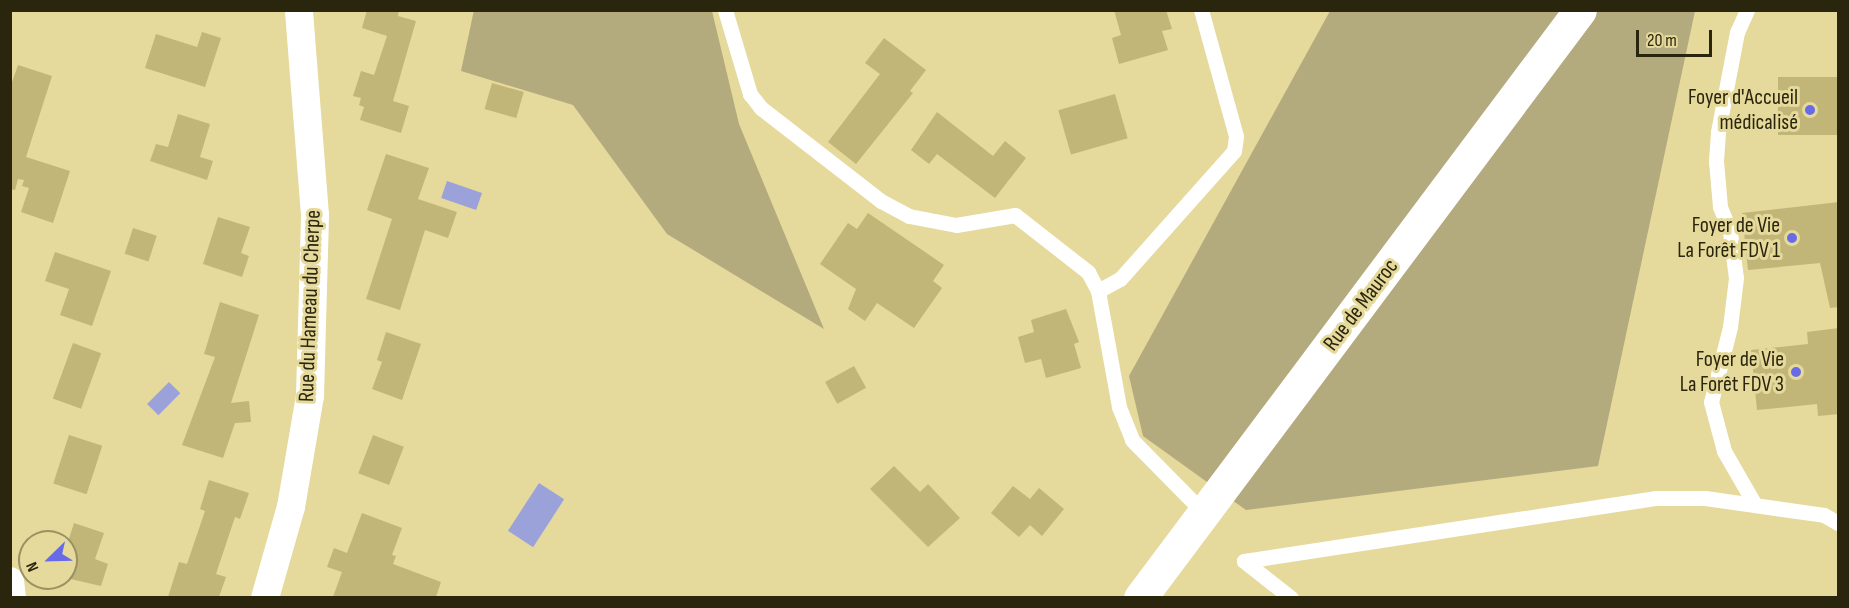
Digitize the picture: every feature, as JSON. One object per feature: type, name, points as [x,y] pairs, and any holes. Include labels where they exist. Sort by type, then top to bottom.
[{"type":"street","name":"Rue du Hameau du Cherpe","points":[[265,597],[291,507],[310,396],[315,215],[299,10]]},
{"type":"street","name":"Rue de Mauroc","points":[[1141,597],[1580,10]]},
{"type":"street","points":[[10,581],[12,597]]},
{"type":"lane","points":[[725,10],[750,94],[761,108],[881,201],[909,216],[956,225],[1015,215],[1088,272],[1098,291],[1119,407],[1132,440],[1204,513]]},
{"type":"lane","points":[[1098,291],[1120,279],[1234,150],[1236,136],[1201,10]]},
{"type":"lane","points":[[1747,10],[1737,32],[1718,132],[1716,162],[1720,207],[1730,232],[1736,278],[1730,327],[1711,402],[1724,451],[1755,505]]},
{"type":"lane","points":[[1291,597],[1244,561],[1656,498],[1705,498],[1824,515],[1839,523]]},
{"type":"shaded area","points":[[474,10],[712,11],[739,124],[824,329],[667,234],[573,105],[461,71]]},
{"type":"shaded area","points":[[1330,11],[1695,11],[1598,466],[1246,510],[1143,436],[1129,376]]},
{"type":"water","points":[[447,181],[482,193],[476,210],[441,198]]},
{"type":"water","points":[[169,382],[180,393],[158,415],[147,404]]},
{"type":"water","points":[[539,483],[564,499],[533,547],[508,531]]},
{"type":"building","points":[[367,10],[399,10],[398,16],[416,21],[393,101],[409,106],[401,133],[360,120],[364,107],[359,105],[361,98],[353,96],[361,71],[374,75],[387,36],[362,28]]},
{"type":"building","points":[[1114,10],[1166,10],[1172,29],[1162,31],[1168,50],[1119,64],[1112,38],[1121,35]]},
{"type":"building","points":[[202,32],[221,38],[205,87],[145,68],[156,34],[197,47]]},
{"type":"building","points":[[884,38],[926,70],[910,91],[913,93],[856,164],[828,142],[880,74],[865,63]]},
{"type":"building","points":[[18,65],[52,76],[26,157],[70,171],[53,223],[21,212],[29,188],[22,186],[24,180],[18,179],[15,190],[10,189],[10,88]]},
{"type":"building","name":"Foyer d'Accueil médicalisé","points":[[1778,77],[1838,77],[1838,135],[1778,135]]},
{"type":"building","points":[[492,83],[524,92],[516,118],[485,109]]},
{"type":"building","points":[[1115,94],[1128,138],[1071,154],[1058,110]]},
{"type":"building","points":[[937,112],[993,156],[1005,141],[1026,158],[995,198],[937,154],[929,164],[911,150]]},
{"type":"building","points":[[178,114],[210,124],[200,157],[213,161],[207,180],[150,161],[156,144],[168,147]]},
{"type":"building","points":[[386,154],[429,168],[418,199],[457,212],[448,238],[425,230],[400,310],[366,299],[392,219],[367,210]]},
{"type":"building","name":"Foyer de Vie La Forêt FDV 1","points":[[1839,202],[1839,307],[1830,308],[1820,263],[1748,270],[1742,213]]},
{"type":"building","points":[[868,213],[944,265],[933,281],[942,288],[914,328],[877,303],[865,321],[848,309],[856,289],[820,264],[848,223],[857,229]]},
{"type":"building","points":[[218,217],[250,227],[241,253],[249,256],[242,277],[203,264]]},
{"type":"building","points":[[133,228],[157,236],[148,261],[125,254]]},
{"type":"building","points":[[55,252],[111,271],[92,326],[60,315],[69,289],[45,281]]},
{"type":"building","points":[[220,302],[259,315],[231,403],[249,401],[251,422],[235,423],[223,458],[182,445],[215,357],[204,354]]},
{"type":"building","points":[[1066,309],[1079,342],[1074,344],[1081,368],[1046,378],[1041,359],[1025,363],[1018,337],[1034,332],[1031,320]]},
{"type":"building","name":"Foyer de Vie La Forêt FDV 3","points":[[1839,328],[1839,414],[1818,416],[1817,404],[1757,410],[1751,350],[1808,344],[1807,332]]},
{"type":"building","points":[[386,332],[421,344],[402,400],[372,389],[382,362],[377,360]]},
{"type":"building","points":[[73,343],[101,353],[81,409],[53,398]]},
{"type":"building","points":[[854,366],[866,388],[837,404],[825,382]]},
{"type":"building","points":[[69,435],[102,446],[87,494],[53,484]]},
{"type":"building","points":[[373,435],[404,447],[389,485],[358,473]]},
{"type":"building","points":[[894,466],[920,492],[928,484],[960,518],[928,547],[870,489]]},
{"type":"building","points":[[209,480],[249,493],[240,519],[235,517],[216,574],[226,577],[219,597],[168,597],[179,562],[187,564],[205,511],[200,509]]},
{"type":"building","points":[[1013,486],[1030,499],[1039,488],[1064,509],[1042,536],[1030,525],[1019,537],[991,513]]},
{"type":"building","points":[[362,513],[402,528],[392,555],[396,556],[393,564],[441,582],[436,597],[333,597],[342,572],[327,567],[334,548],[347,553]]},
{"type":"building","points":[[74,523],[104,533],[95,559],[108,564],[101,586],[78,581],[78,530],[72,530]]},
{"type":"place","name":"Foyer d'Accueil médicalisé","points":[[1810,110]]},
{"type":"place","name":"Foyer de Vie La Forêt FDV 1","points":[[1792,238]]},
{"type":"place","name":"Foyer de Vie La Forêt FDV 3","points":[[1796,372]]}]
